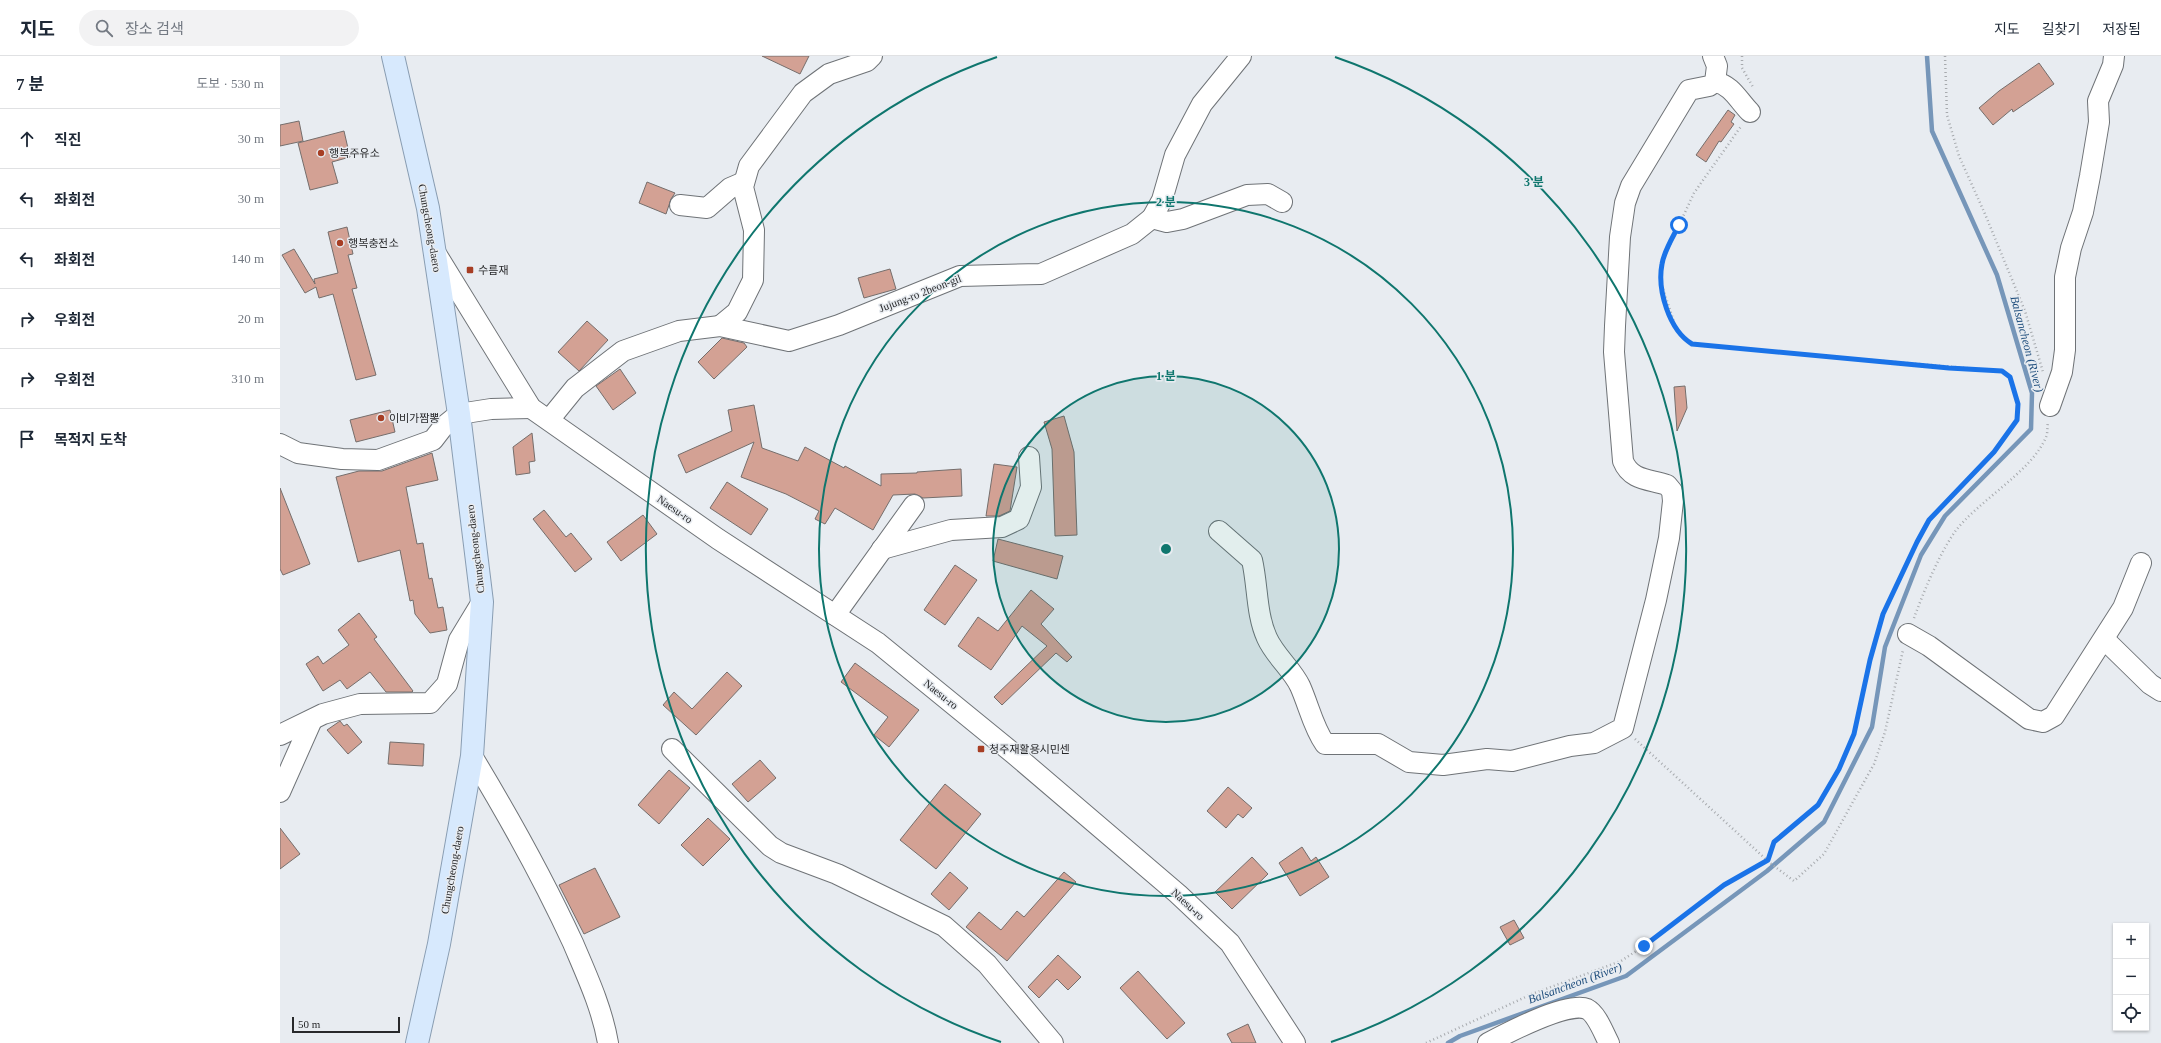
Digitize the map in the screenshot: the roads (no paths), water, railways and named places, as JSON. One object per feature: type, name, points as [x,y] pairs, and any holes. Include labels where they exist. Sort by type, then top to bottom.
[{"type":"main road","name":"Chungcheong-daero","points":[[393,56],[428,208],[459,414],[482,602],[472,756],[439,944],[417,1043]]},
{"type":"street","points":[[720,326],[737,312],[753,280],[754,230],[743,188],[749,166],[803,93],[829,74],[867,61],[872,56]]},
{"type":"street","name":"Jujung-ro 2beon-gil","points":[[549,420],[575,388],[623,351],[679,331],[720,326],[789,341],[839,325],[960,276],[1041,274],[1132,234],[1152,218],[1162,200],[1175,155],[1202,104],[1241,56]]},
{"type":"street","points":[[1713,56],[1717,66],[1715,82]]},
{"type":"street","points":[[2050,406],[2062,372],[2065,350],[2065,277],[2090,176],[2099,122],[2098,101],[2113,65],[2114,56]]},
{"type":"street","points":[[1219,532],[1252,560],[1260,615],[1267,638],[1297,680],[1309,705],[1316,731],[1325,744],[1378,744],[1409,762],[1443,765],[1487,760],[1512,761],[1570,746],[1594,743],[1623,728],[1656,600],[1669,538],[1673,501],[1672,491],[1667,485],[1636,477],[1626,469],[1623,461],[1614,352],[1620,237],[1625,203],[1631,186],[1679,104],[1689,90],[1709,86],[1715,82],[1724,84],[1732,90],[1750,112]]},
{"type":"street","points":[[680,206],[707,208],[730,188],[744,182]]},
{"type":"street","points":[[1152,218],[1167,222],[1182,219],[1247,195],[1268,194],[1282,202]]},
{"type":"street","points":[[435,252],[531,408]]},
{"type":"street","points":[[280,444],[298,453],[342,459],[378,460],[433,440],[443,427],[459,414],[491,409],[531,408]]},
{"type":"street","name":"Naesu-ro","points":[[531,408],[718,539],[884,648],[1014,754],[1178,894],[1230,943],[1295,1043]]},
{"type":"street","points":[[882,549],[951,530],[1002,527],[1019,519],[1031,488],[1029,457]]},
{"type":"street","points":[[835,615],[914,505]]},
{"type":"street","points":[[1908,634],[1930,646],[2029,719],[2043,722],[2054,716],[2123,608],[2140,563]]},
{"type":"street","points":[[280,735],[322,714],[360,704],[430,703],[447,684],[459,640],[482,602]]},
{"type":"street","points":[[2104,639],[2150,684],[2161,691]]},
{"type":"street","points":[[280,792],[312,720]]},
{"type":"street","points":[[672,749],[770,846],[781,853],[843,877],[944,926],[987,964],[1053,1043]]},
{"type":"street","points":[[472,756],[546,884],[604,1017],[608,1043]]},
{"type":"street","points":[[1488,1043],[1516,1029],[1576,1007],[1588,1010],[1591,1013],[1609,1043]]},
{"type":"waterway","name":"Balsancheon (River)","points":[[1448,1043],[1460,1036],[1626,976],[1767,871],[1824,822],[1872,727],[1885,647],[1921,555],[1945,516],[2031,429],[2032,393],[1997,275],[1932,131],[1927,56]]},
{"type":"place","name":"행복주유소","points":[[321,153]]},
{"type":"place","name":"행복충전소","points":[[340,243]]},
{"type":"place","name":"수름재","points":[[470,270]]},
{"type":"place","name":"이비가짬뽕","points":[[381,418]]},
{"type":"place","name":"청주재활용시민센","points":[[981,749]]}]
